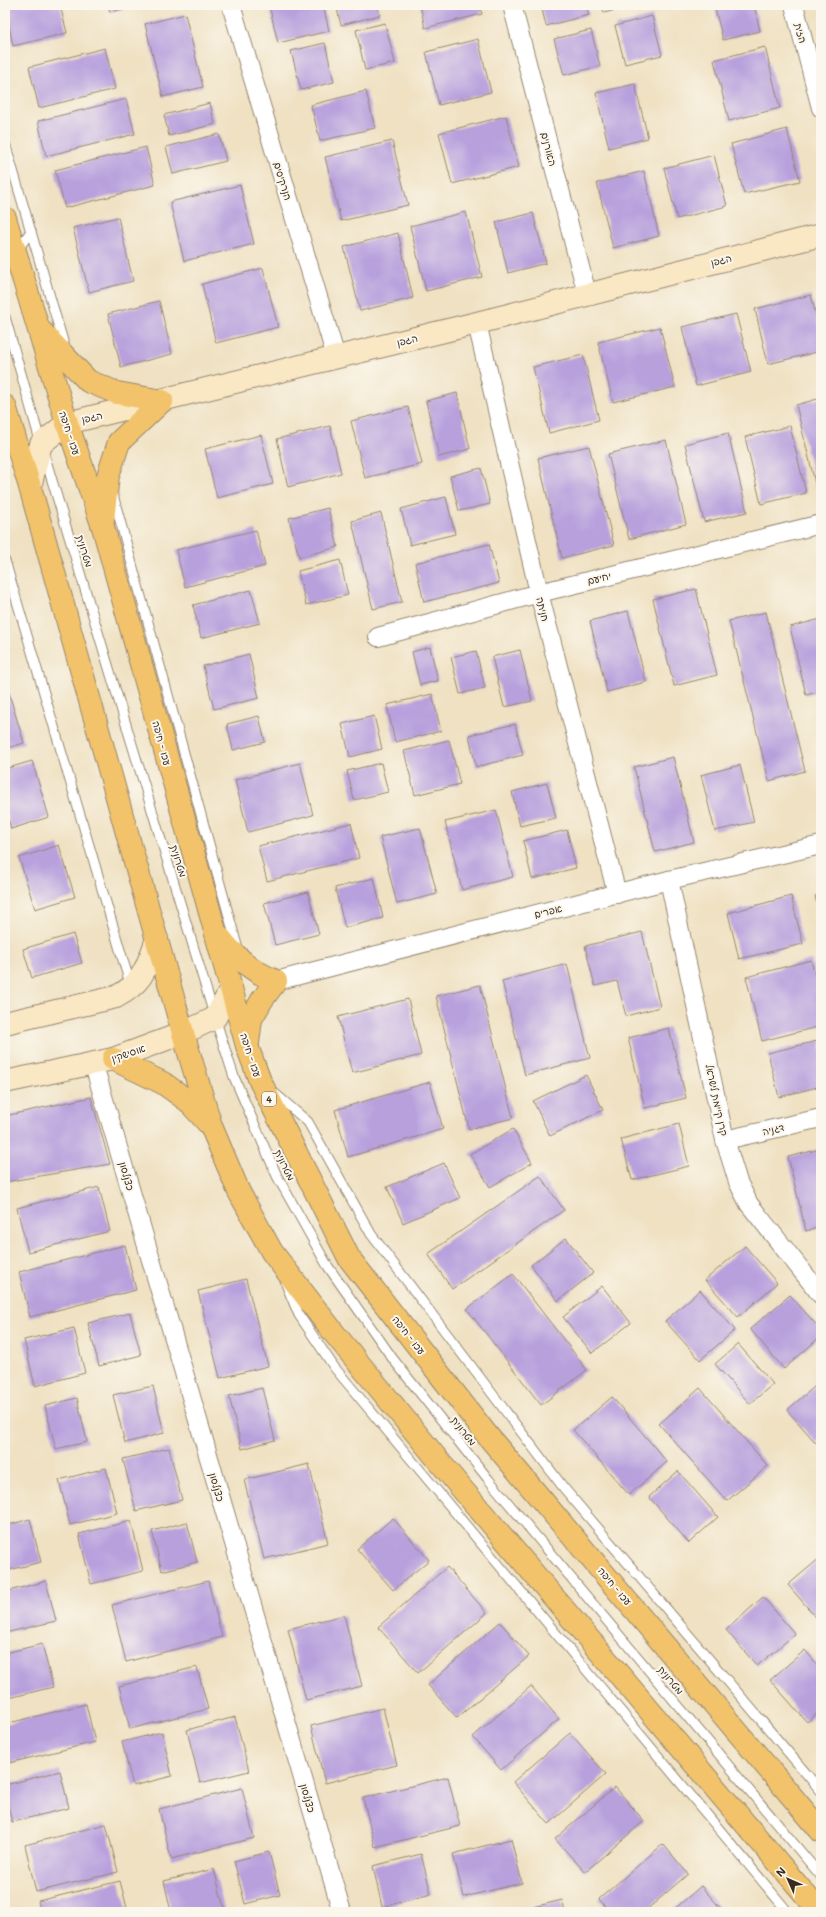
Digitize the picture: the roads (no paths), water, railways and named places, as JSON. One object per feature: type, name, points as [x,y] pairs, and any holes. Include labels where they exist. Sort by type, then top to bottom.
[{"type":"highway","name":"עכו - חיפה","points":[[5,218],[67,423],[103,527],[247,1046],[260,1081],[349,1258],[487,1435],[821,1830]]},
{"type":"highway","points":[[38,328],[88,381],[117,393],[162,401]]},
{"type":"highway","points":[[103,527],[108,476],[119,442],[162,401]]},
{"type":"highway","points":[[5,406],[30,487],[183,1033],[211,1126],[238,1192],[272,1252],[334,1333],[457,1483],[820,1912]]},
{"type":"highway","points":[[214,930],[227,947],[241,960],[261,975],[276,981],[262,1000],[251,1019],[247,1046]]},
{"type":"highway","points":[[103,1061],[163,1083],[188,1100],[211,1126]]},
{"type":"street","name":"הנרקיסים","points":[[230,5],[336,357]]},
{"type":"street","name":"האורנים","points":[[512,5],[587,294]]},
{"type":"street","name":"הזית","points":[[794,5],[821,108]]},
{"type":"street","name":"הגפן","points":[[41,444],[67,423],[477,323],[821,235]]},
{"type":"street","name":"חניתה","points":[[477,323],[539,593],[617,894]]},
{"type":"street","points":[[30,487],[41,444]]},
{"type":"street","name":"יחיעם","points":[[378,637],[539,593],[821,524]]},
{"type":"street","name":"אפרים","points":[[276,981],[669,880],[821,845]]},
{"type":"street","name":"קרן קיימת לישראל","points":[[669,880],[725,1140],[738,1182],[749,1204],[821,1295]]},
{"type":"street","points":[[5,1023],[116,997],[131,989],[143,974],[157,939]]},
{"type":"street","points":[[215,1018],[231,989]]},
{"type":"street","name":"אוסישקין","points":[[5,1082],[103,1061],[183,1033],[215,1018]]},
{"type":"street","name":"כצנלסון","points":[[103,1061],[342,1912]]},
{"type":"street","name":"דגניה","points":[[725,1140],[821,1118]]},
{"type":"lane","points":[[5,143],[32,231],[68,361]]},
{"type":"lane","points":[[16,253],[32,231]]},
{"type":"lane","name":"מטרונית","points":[[5,317],[41,444],[215,1018],[234,1077],[277,1176],[327,1265],[393,1359],[489,1480],[821,1876]]},
{"type":"lane","points":[[108,476],[241,960]]},
{"type":"lane","points":[[5,561],[131,989]]},
{"type":"lane","points":[[260,1081],[308,1122],[371,1234],[563,1487],[821,1791]]},
{"type":"lane","points":[[272,1252],[299,1315],[334,1367],[788,1912]]}]
